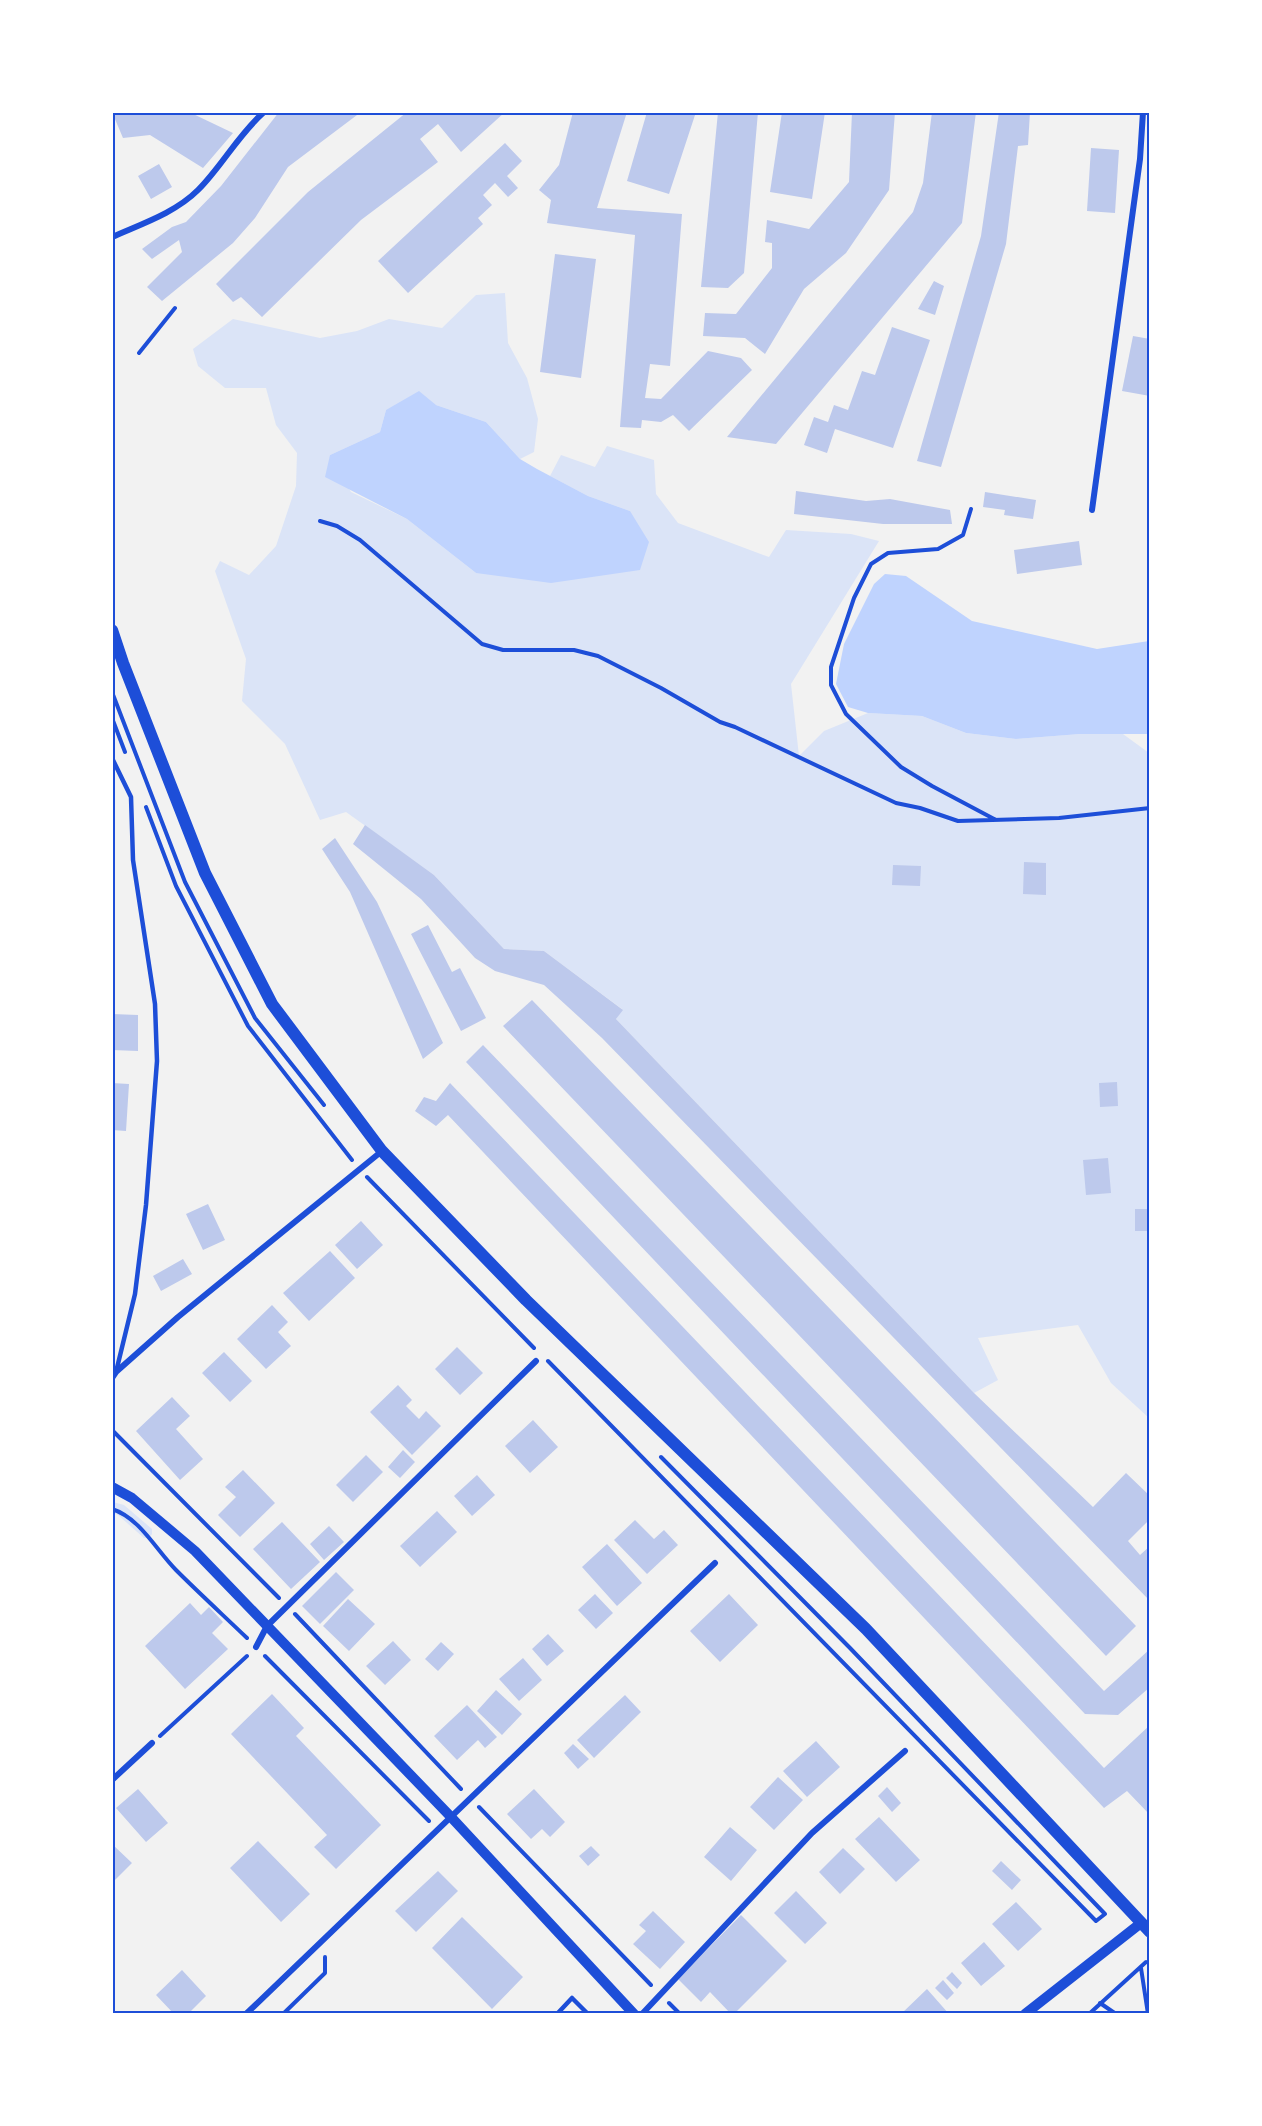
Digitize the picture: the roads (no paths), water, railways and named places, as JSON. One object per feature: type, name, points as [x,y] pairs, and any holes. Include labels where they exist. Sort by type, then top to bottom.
[{"type":"main road","points":[[112,630],[205,873],[266,994],[381,1150],[526,1300],[866,1629],[1146,1924]]},
{"type":"street","points":[[112,237],[178,206],[192,195],[248,127],[264,112]]},
{"type":"street","points":[[1092,510],[1140,159],[1143,112]]},
{"type":"street","points":[[114,1375],[178,1317],[381,1150]]},
{"type":"street","points":[[256,1647],[267,1626],[536,1361]]},
{"type":"street","points":[[112,1487],[132,1498],[195,1551],[451,1817],[634,2013]]},
{"type":"street","points":[[246,2013],[715,1563]]},
{"type":"street","points":[[112,1780],[152,1743]]},
{"type":"street","points":[[642,2013],[812,1833],[905,1751]]},
{"type":"street","points":[[1025,2013],[1146,1924]]},
{"type":"lane","points":[[112,758],[131,797],[134,860],[155,1004],[157,1061],[146,1205],[135,1294],[114,1375]]},
{"type":"lane","points":[[557,2013],[572,1998],[588,2013]]},
{"type":"water","points":[[419,391],[436,405],[486,422],[520,459],[537,469],[588,496],[630,511],[649,542],[640,570],[551,583],[476,573],[407,519],[325,477],[330,455],[380,432],[386,410]]},
{"type":"water","points":[[885,574],[906,576],[972,621],[1097,649],[1149,641],[1149,734],[1080,734],[1016,739],[966,733],[922,716],[868,713],[848,707],[836,684],[844,644],[874,584]]}]
